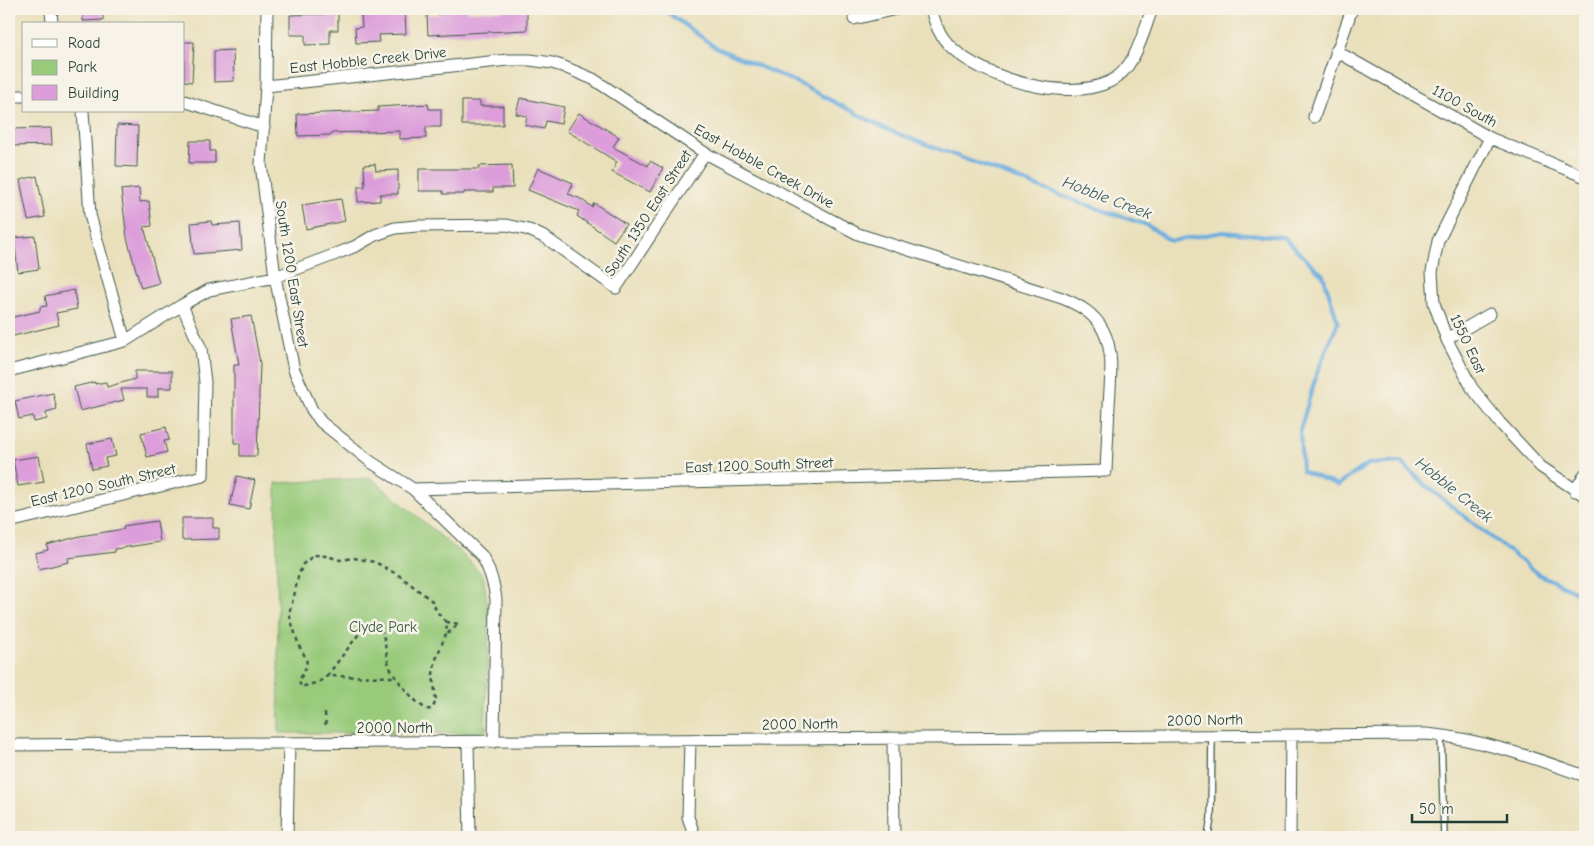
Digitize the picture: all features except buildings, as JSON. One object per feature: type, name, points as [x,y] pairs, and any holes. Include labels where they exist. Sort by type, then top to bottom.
[{"type":"street","points":[[51,9],[52,22]]},
{"type":"street","name":"South 1200 East Street","points":[[267,9],[266,86],[260,164],[276,276],[294,370],[312,410],[336,436],[385,472],[413,489],[482,556],[493,582],[496,607],[494,742]]},
{"type":"street","points":[[854,19],[896,9]]},
{"type":"street","points":[[930,9],[937,30],[951,48],[972,63],[1034,87],[1062,90],[1082,89],[1109,82],[1124,70],[1136,51],[1152,9]]},
{"type":"street","points":[[1314,117],[1352,9]]},
{"type":"street","name":"1100 South","points":[[1336,51],[1490,138],[1585,177]]},
{"type":"street","name":"East Hobble Creek Drive","points":[[266,86],[508,60],[530,60],[562,66],[593,79],[705,153],[858,234],[1079,305],[1093,316],[1104,330],[1110,347],[1111,365],[1106,471]]},
{"type":"street","points":[[9,96],[22,96]]},
{"type":"street","points":[[185,101],[264,128]]},
{"type":"street","points":[[82,112],[90,215],[125,341]]},
{"type":"street","name":"1550 East","points":[[1490,138],[1438,241],[1432,272],[1434,303],[1447,338],[1472,388],[1500,424],[1541,468],[1580,493]]},
{"type":"street","name":"South 1350 East Street","points":[[276,276],[356,246],[375,235],[395,228],[507,224],[529,230],[546,238],[616,288],[705,153]]},
{"type":"street","points":[[9,371],[125,341],[209,290],[276,276]]},
{"type":"street","name":"East 1200 South Street","points":[[9,522],[203,476],[205,382],[201,350],[182,305]]},
{"type":"street","points":[[1447,338],[1490,314]]},
{"type":"street","name":"East 1200 South Street","points":[[413,489],[1106,471]]},
{"type":"street","points":[[1580,493],[1585,474]]},
{"type":"street","name":"2000 North","points":[[9,745],[1427,734],[1480,742],[1585,776]]},
{"type":"street","points":[[1290,736],[1290,837]]},
{"type":"street","points":[[893,738],[894,837]]},
{"type":"street","points":[[690,740],[688,817],[695,837]]},
{"type":"street","points":[[468,742],[470,837]]},
{"type":"street","points":[[287,837],[290,743]]},
{"type":"lane","points":[[1208,837],[1211,818],[1212,735]]},
{"type":"lane","points":[[1441,735],[1444,837]]},
{"type":"path","points":[[314,555],[340,560],[360,559],[375,562],[400,576],[432,601],[437,612],[446,622],[446,635],[435,662],[433,674],[436,701],[432,709],[427,709],[418,704],[395,677],[389,666],[385,637],[380,627],[372,624],[361,631],[327,676],[319,682],[301,687],[299,681],[307,665],[306,658],[299,646],[289,614],[300,570],[303,564],[314,555]]},
{"type":"path","points":[[446,622],[459,624],[446,635]]},
{"type":"path","points":[[327,676],[395,677]]},
{"type":"path","points":[[325,713],[326,729]]},
{"type":"green space","name":"Clyde Park","points":[[371,478],[461,553],[483,575],[489,615],[485,733],[279,733],[276,483]]},
{"type":"waterway","name":"Hobble Creek","points":[[663,9],[715,47],[800,84],[886,129],[1078,202],[1147,225],[1171,241],[1223,232],[1283,237],[1323,275],[1338,322],[1317,373],[1300,430],[1302,471],[1338,485],[1368,464],[1401,462],[1425,485],[1538,574],[1585,596]]}]
